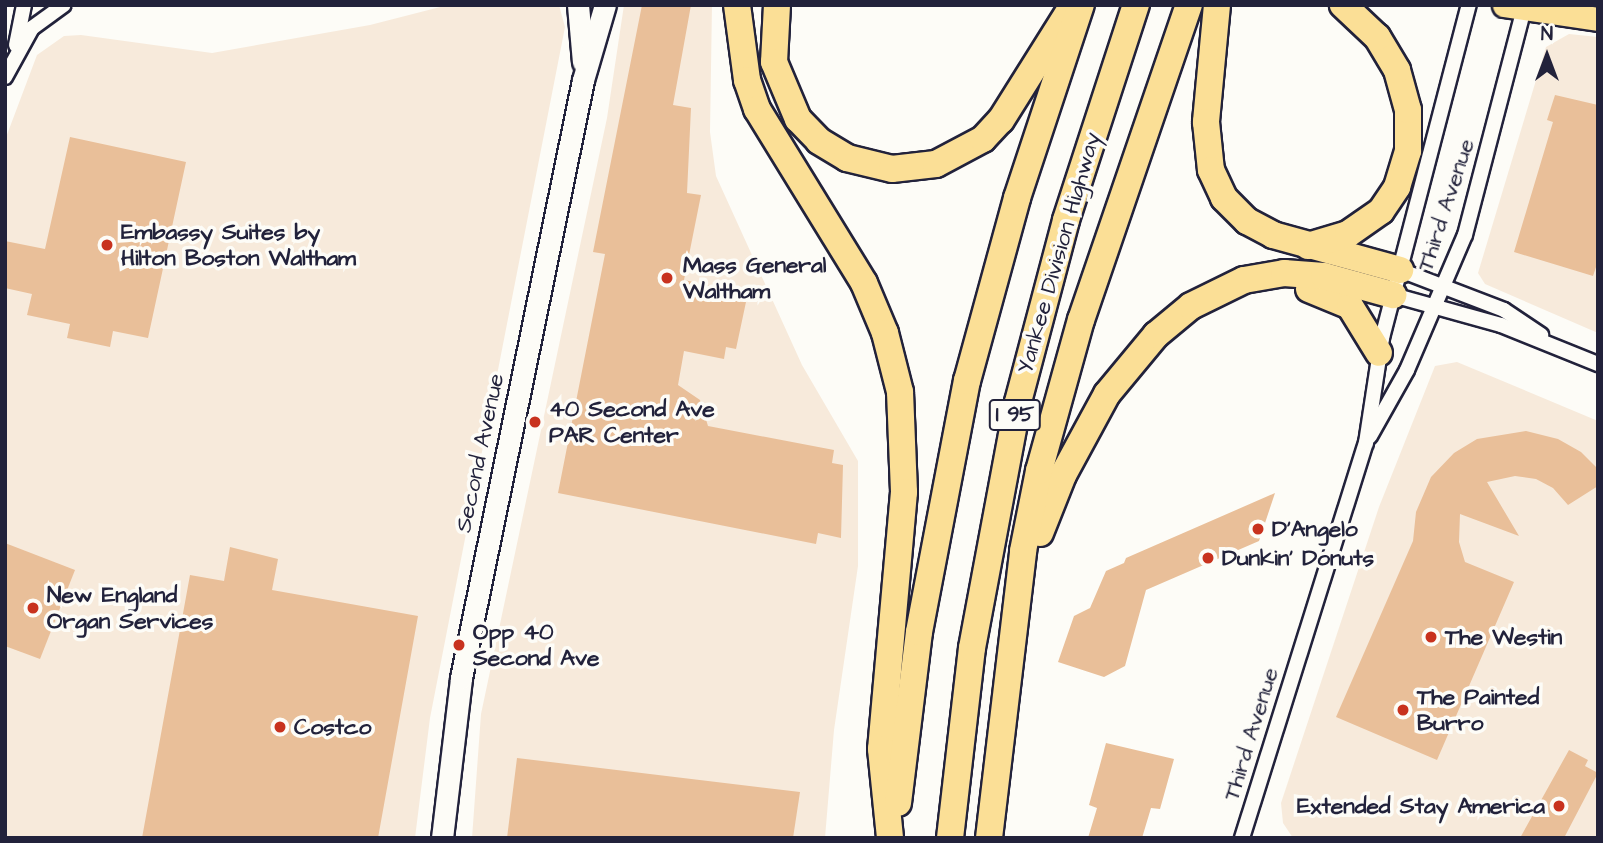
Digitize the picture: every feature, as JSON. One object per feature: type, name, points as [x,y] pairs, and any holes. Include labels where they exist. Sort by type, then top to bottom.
[{"type":"highway","points":[[737,5],[747,80],[757,109],[864,283],[885,333],[900,392],[904,492],[881,750],[893,838]]},
{"type":"highway","points":[[777,5],[774,62],[783,92],[802,125],[847,158],[907,169],[956,156],[993,131],[1073,5]]},
{"type":"highway","name":"I 95","points":[[893,838],[921,619],[967,381],[1017,198],[1081,5]]},
{"type":"highway","name":"Yankee Division Highway","points":[[950,838],[980,598],[1017,402],[1062,232],[1136,5]]},
{"type":"highway","points":[[989,838],[1023,551],[1063,379],[1189,5]]},
{"type":"highway","points":[[1217,5],[1206,104],[1207,148],[1214,179],[1230,207],[1247,220],[1397,282]]},
{"type":"highway","points":[[1308,246],[1348,234],[1381,211],[1397,187],[1408,151],[1408,110],[1397,70],[1377,37],[1343,5]]},
{"type":"highway","points":[[1017,609],[1047,512],[1084,433],[1130,363],[1178,315],[1225,288],[1271,274],[1311,274],[1397,282]]},
{"type":"highway","points":[[1178,315],[1261,290],[1314,289],[1350,306],[1379,353]]},
{"type":"main road","points":[[1517,6],[1598,19]]},
{"type":"street","points":[[5,77],[15,54],[24,5]]},
{"type":"street","points":[[15,54],[42,18],[64,5]]},
{"type":"street","name":"Second Avenue","points":[[578,5],[583,80]]},
{"type":"street","name":"Second Avenue","points":[[442,838],[460,685],[583,80],[605,5]]},
{"type":"street","name":"Third Avenue","points":[[1242,838],[1366,443],[1379,353],[1469,5]]},
{"type":"street","name":"Third Avenue","points":[[1366,443],[1407,370],[1445,284],[1472,213],[1517,6]]},
{"type":"street","points":[[1397,282],[1445,284],[1513,315],[1547,342]]},
{"type":"street","points":[[1397,282],[1435,306],[1547,342],[1598,364]]},
{"type":"shaded area","points":[[448,5],[559,5],[565,27],[430,718],[415,838],[5,838],[5,140],[37,55],[64,36],[81,35],[212,53],[370,25]]},
{"type":"shaded area","points":[[624,5],[712,5],[710,132],[716,176],[802,365],[858,461],[858,566],[834,730],[825,838],[472,838],[481,714],[607,118]]},
{"type":"shaded area","points":[[1569,34],[1598,37],[1598,333],[1485,284],[1478,273],[1546,47]]},
{"type":"shaded area","points":[[1457,362],[1598,421],[1598,838],[1293,838],[1283,823],[1281,803],[1379,507],[1435,366]]},
{"type":"building","name":"Mass General Waltham","points":[[642,5],[691,5],[673,105],[691,108],[687,193],[701,195],[684,280],[737,291],[736,300],[746,302],[736,349],[726,347],[724,359],[684,351],[678,385],[700,400],[708,426],[834,450],[832,463],[843,465],[841,538],[818,533],[816,544],[558,493],[605,254],[593,252]]},
{"type":"building","points":[[1555,95],[1598,105],[1598,261],[1593,276],[1514,252],[1553,122],[1547,120]]},
{"type":"building","name":"Embassy Suites by Hilton Boston Waltham","points":[[70,137],[186,162],[148,338],[113,331],[110,347],[67,338],[70,324],[27,315],[32,294],[5,288],[5,241],[45,249]]},
{"type":"building","name":"The Westin","points":[[1526,431],[1558,439],[1581,452],[1598,469],[1598,486],[1568,505],[1553,488],[1536,479],[1515,476],[1487,482],[1519,536],[1460,514],[1459,542],[1465,562],[1514,582],[1437,760],[1336,717],[1413,541],[1416,512],[1431,477],[1454,453],[1477,439]]},
{"type":"building","points":[[1275,493],[1259,541],[1146,590],[1125,666],[1104,677],[1058,662],[1074,616],[1090,608],[1106,571],[1124,563],[1126,558]]},
{"type":"building","name":"New England Organ Services","points":[[5,543],[75,570],[40,659],[5,646]]},
{"type":"building","name":"Costco","points":[[230,547],[278,559],[272,590],[418,616],[378,838],[142,838],[190,575],[224,581]]},
{"type":"building","points":[[1106,743],[1174,759],[1160,809],[1151,808],[1142,838],[1088,838],[1097,808],[1089,805]]},
{"type":"building","name":"Extended Stay America","points":[[1569,750],[1588,760],[1585,766],[1598,773],[1564,838],[1520,838]]},
{"type":"building","points":[[517,758],[800,792],[793,838],[507,838]]},
{"type":"place","name":"Embassy Suites by Hilton Boston Waltham","points":[[107,245]]},
{"type":"place","name":"Mass General Waltham","points":[[667,278]]},
{"type":"place","name":"40 Second Ave PAR Center","points":[[535,422]]},
{"type":"place","name":"D'Angelo","points":[[1258,529]]},
{"type":"place","name":"Dunkin' Donuts","points":[[1208,558]]},
{"type":"place","name":"New England Organ Services","points":[[33,608]]},
{"type":"place","name":"The Westin","points":[[1431,637]]},
{"type":"place","name":"Opp 40 Second Ave","points":[[459,645]]},
{"type":"place","name":"The Painted Burro","points":[[1403,710]]},
{"type":"place","name":"Costco","points":[[280,727]]},
{"type":"place","name":"Extended Stay America","points":[[1559,806]]}]
